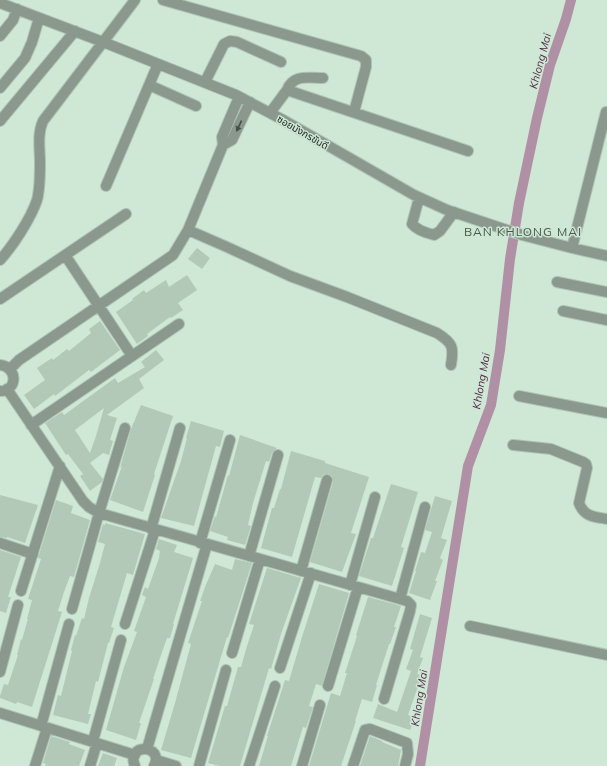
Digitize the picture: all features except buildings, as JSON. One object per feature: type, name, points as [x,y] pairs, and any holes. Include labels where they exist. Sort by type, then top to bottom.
[{"type":"street","points":[[0,260],[28,219],[37,199],[40,177],[39,130],[42,121],[135,0]]},
{"type":"street","points":[[163,0],[361,56],[366,60],[366,67],[354,112]]},
{"type":"street","name":"ซอยมังกรขันดี","points":[[0,3],[205,82],[250,102],[419,198],[454,212],[522,235],[607,256]]},
{"type":"street","points":[[0,36],[13,20],[17,9]]},
{"type":"street","points":[[0,88],[25,58],[32,42],[39,18]]},
{"type":"street","points":[[0,121],[75,31]]},
{"type":"street","points":[[205,82],[224,44],[230,41],[237,42],[281,62]]},
{"type":"street","points":[[106,186],[158,64]]},
{"type":"street","points":[[270,113],[287,90],[290,83],[296,78],[323,78]]},
{"type":"street","points":[[149,85],[196,106]]},
{"type":"street","points":[[287,90],[468,151]]},
{"type":"street","points":[[10,369],[20,360],[173,254],[188,230],[223,145],[222,137],[239,97]]},
{"type":"street","points":[[223,145],[232,140],[250,102]]},
{"type":"street","points":[[572,248],[606,112]]},
{"type":"street","points":[[419,198],[412,224],[415,228],[429,234],[434,235],[440,231],[454,212]]},
{"type":"street","points":[[0,299],[126,214]]},
{"type":"street","points":[[188,230],[290,276],[438,333],[448,341],[452,347],[451,364]]},
{"type":"street","points":[[65,255],[132,356]]},
{"type":"street","points":[[557,282],[607,292]]},
{"type":"street","points":[[563,311],[607,320]]},
{"type":"street","points":[[31,424],[179,324]]},
{"type":"street","points":[[0,365],[10,369],[14,380],[11,386],[4,390],[31,424],[83,501],[99,513],[311,573],[407,602],[410,605],[410,611],[384,699]]},
{"type":"street","points":[[519,396],[607,413]]},
{"type":"street","points":[[72,609],[125,428]]},
{"type":"street","points":[[125,624],[153,529],[180,428]]},
{"type":"street","points":[[147,749],[204,543],[230,440]]},
{"type":"street","points":[[513,445],[551,449],[586,464],[587,468],[579,503],[581,509],[589,516],[607,519]]},
{"type":"street","points":[[249,556],[278,455]]},
{"type":"street","points":[[21,591],[60,466]]},
{"type":"street","points":[[301,571],[327,480]]},
{"type":"street","points":[[328,686],[375,497]]},
{"type":"street","points":[[400,599],[425,507]]},
{"type":"street","points":[[0,543],[33,554]]},
{"type":"street","points":[[232,653],[260,559]]},
{"type":"street","points":[[280,668],[311,573]]},
{"type":"street","points":[[0,672],[18,605]]},
{"type":"street","points":[[35,766],[69,624]]},
{"type":"street","points":[[470,626],[607,656]]},
{"type":"street","points":[[90,766],[121,640]]},
{"type":"street","points":[[199,766],[226,670]]},
{"type":"street","points":[[249,766],[275,686]]},
{"type":"street","points":[[302,766],[320,705]]},
{"type":"street","points":[[0,713],[135,755]]},
{"type":"street","points":[[353,766],[365,730],[370,729],[407,743],[408,754],[405,766]]},
{"type":"street","points":[[135,766],[133,761],[135,755],[140,750],[147,749],[153,753],[155,763],[176,766]]},
{"type":"waterway","name":"Khlong Mai","points":[[420,766],[468,466],[491,405],[500,350],[510,259],[519,203],[550,65],[571,0]]},
{"type":"district","name":"BAN KHLONG MAI","points":[[523,232]]}]
